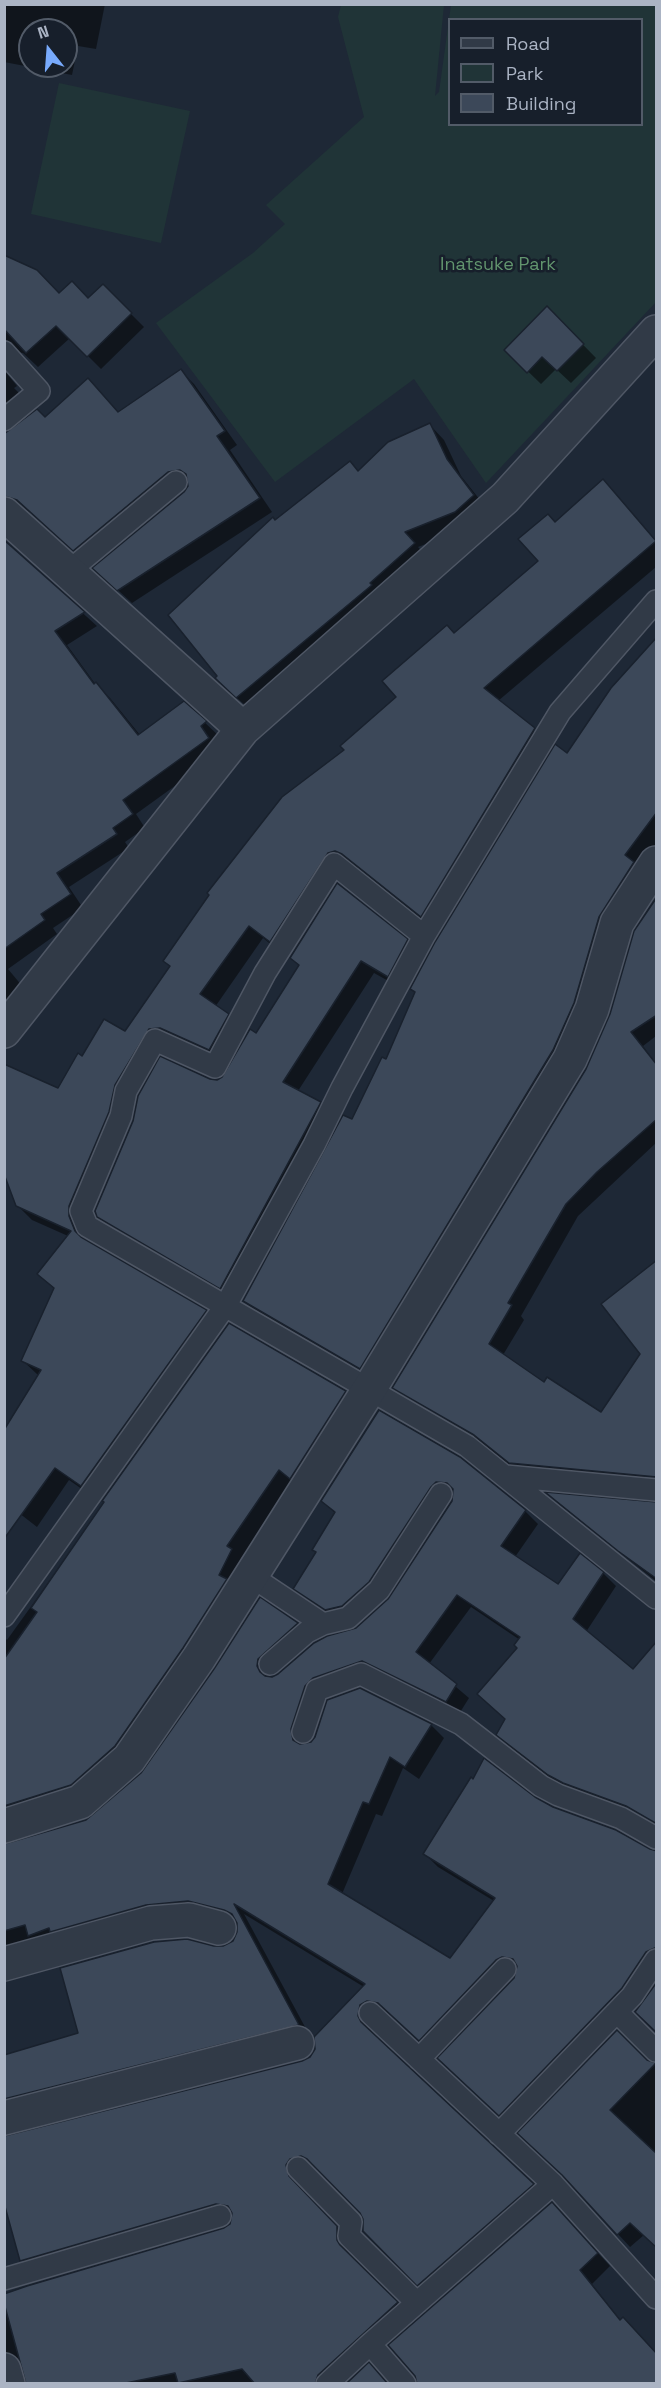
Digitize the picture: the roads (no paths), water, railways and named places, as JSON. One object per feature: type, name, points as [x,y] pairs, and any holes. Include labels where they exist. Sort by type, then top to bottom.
[{"type":"street","points":[[4,1031],[243,729],[505,498],[657,332]]},
{"type":"street","points":[[4,514],[243,729]]},
{"type":"street","points":[[4,1826],[80,1802],[129,1759],[199,1658],[370,1388],[570,1059],[592,1009],[616,923],[657,863]]},
{"type":"street","points":[[4,1964],[151,1923],[189,1920],[219,1928]]},
{"type":"street","points":[[4,2118],[297,2043]]},
{"type":"street","points":[[4,2370],[8,2384]]},
{"type":"lane","points":[[4,352],[39,391],[4,420]]},
{"type":"lane","points":[[69,571],[176,482]]},
{"type":"lane","points":[[4,1616],[226,1305],[314,1145],[424,936],[560,712],[657,602]]},
{"type":"lane","points":[[424,936],[334,864],[265,973],[215,1067],[155,1040],[126,1091],[121,1116],[81,1211],[87,1226],[467,1446],[657,1598]]},
{"type":"lane","points":[[506,1476],[657,1490]]},
{"type":"lane","points":[[270,1664],[307,1632],[323,1624],[348,1618],[379,1590],[441,1494]]},
{"type":"lane","points":[[251,1576],[323,1624]]},
{"type":"lane","points":[[303,1732],[317,1690],[361,1674],[461,1724],[542,1786],[621,1818],[657,1838]]},
{"type":"lane","points":[[499,2134],[632,1996],[657,1960]]},
{"type":"lane","points":[[419,2059],[505,1969]]},
{"type":"lane","points":[[617,2012],[657,2051]]},
{"type":"lane","points":[[370,2013],[553,2184],[657,2298]]},
{"type":"lane","points":[[297,2168],[351,2223],[349,2236],[417,2303]]},
{"type":"lane","points":[[327,2384],[553,2184]]},
{"type":"lane","points":[[4,2279],[220,2216]]},
{"type":"lane","points":[[370,2344],[405,2384]]},
{"type":"park label","name":"Inatsuke Park","points":[[498,265]]}]
